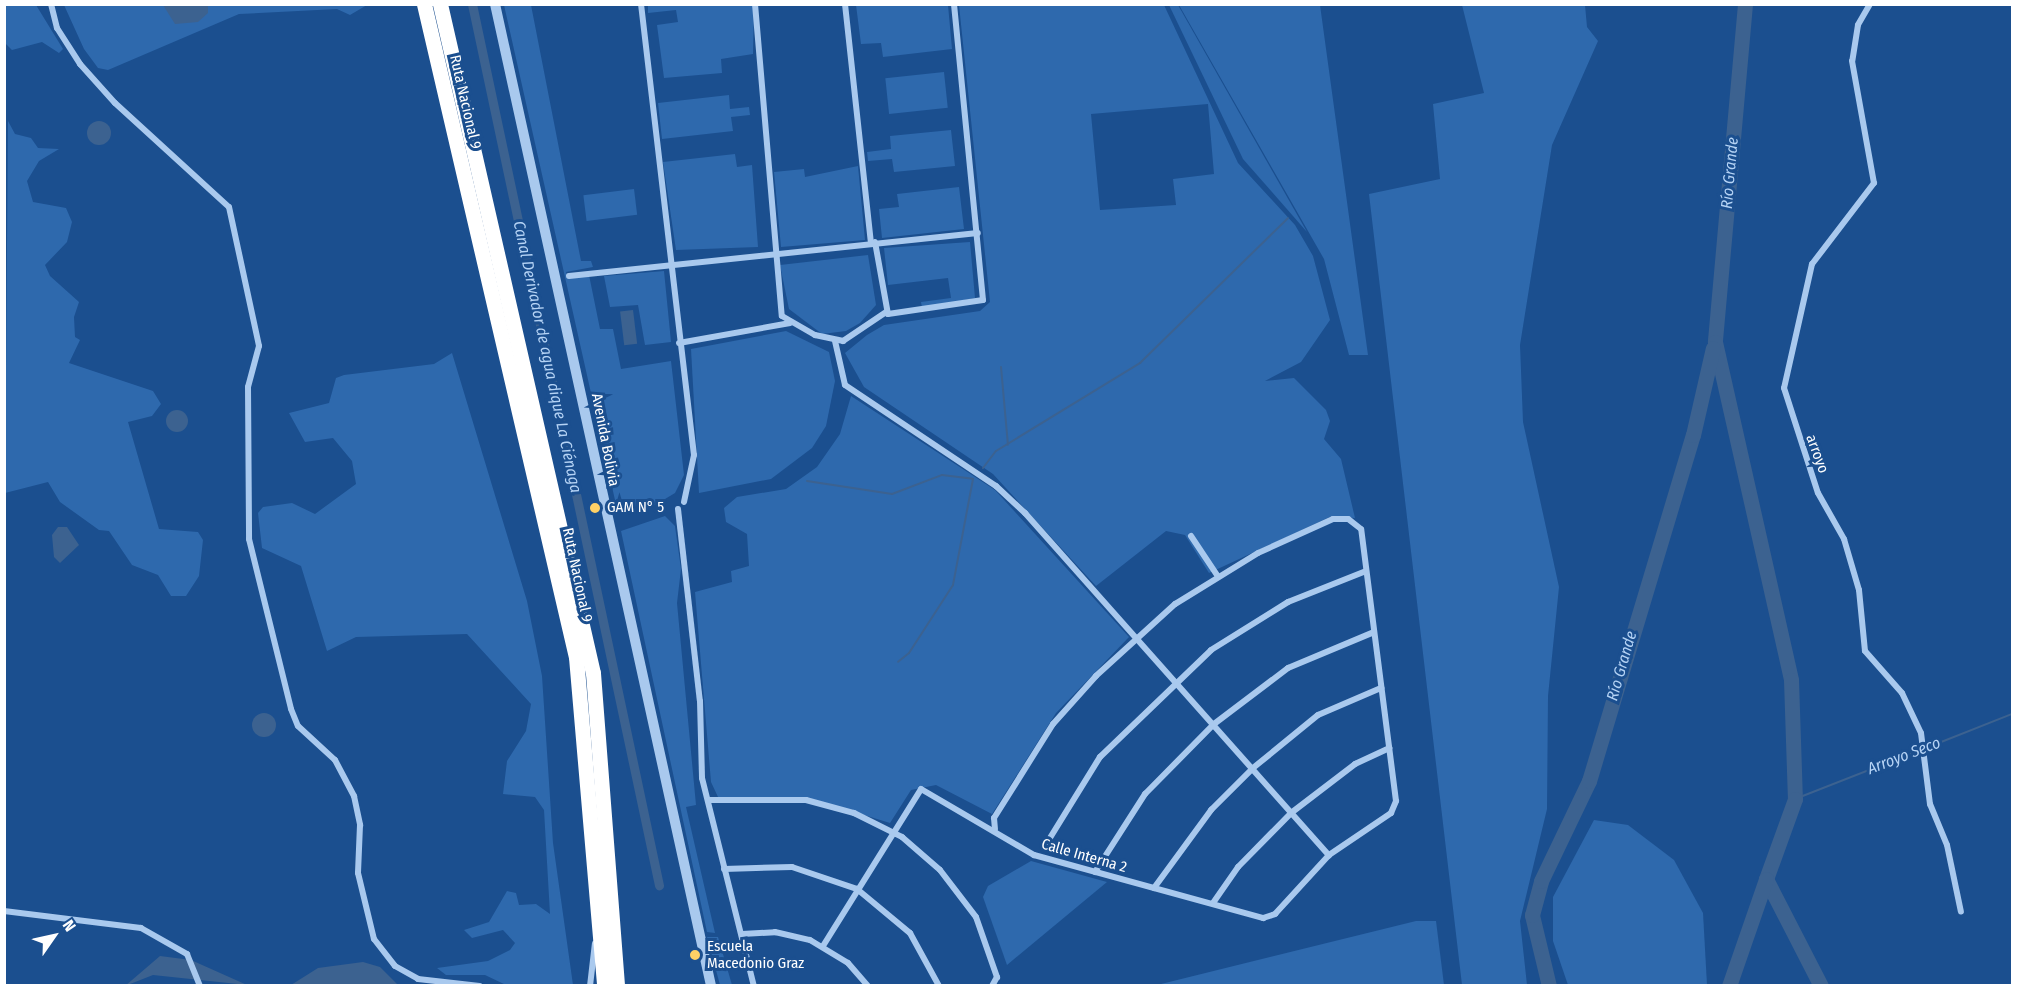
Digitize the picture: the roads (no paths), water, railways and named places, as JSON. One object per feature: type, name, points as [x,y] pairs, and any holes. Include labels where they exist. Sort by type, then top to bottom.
[{"type":"highway","name":"Ruta Nacional 9","points":[[424,4],[572,634],[583,703],[604,986]]},
{"type":"highway","name":"Ruta Nacional 9","points":[[440,4],[593,673],[617,986]]},
{"type":"street","points":[[51,4],[57,28],[80,64],[115,103],[230,207],[259,346],[248,387],[249,539],[291,709],[298,726],[335,760],[354,796],[360,825],[358,873],[374,939],[395,966],[418,979],[480,986]]},
{"type":"street","name":"Avenida Bolivia","points":[[495,4],[711,986]]},
{"type":"street","points":[[641,4],[669,262],[694,454],[684,502]]},
{"type":"street","points":[[755,4],[773,255],[779,307],[790,323]]},
{"type":"street","points":[[846,4],[873,243],[885,312]]},
{"type":"street","points":[[835,341],[885,312],[964,306],[983,300],[954,4]]},
{"type":"street","name":"arroyo","points":[[1870,4],[1858,25],[1852,61],[1874,183],[1867,199],[1819,249],[1784,388],[1818,493],[1844,539],[1859,590],[1865,651],[1902,693],[1921,733],[1930,804],[1947,845],[1960,912]]},
{"type":"street","points":[[569,276],[669,262],[773,255],[978,233]]},
{"type":"street","points":[[679,343],[790,323],[835,341]]},
{"type":"street","points":[[835,341],[845,385],[996,486],[1138,637],[1329,855],[1391,813],[1396,801],[1361,529],[1341,518],[1217,575],[1138,637],[1053,724],[994,818],[995,829]]},
{"type":"street","points":[[678,508],[700,701],[702,778],[710,800],[724,868],[754,986]]},
{"type":"street","points":[[1191,536],[1217,575]]},
{"type":"street","points":[[1045,846],[1100,757],[1176,681],[1249,624],[1366,571]]},
{"type":"street","points":[[1095,872],[1145,794],[1214,724],[1288,668],[1374,632]]},
{"type":"street","points":[[1154,888],[1211,810],[1252,768],[1318,715],[1382,688]]},
{"type":"street","points":[[1213,903],[1238,867],[1291,813],[1355,764],[1389,748]]},
{"type":"street","name":"Calle Interna 2","points":[[891,831],[914,794],[931,790],[1034,855],[1263,918],[1275,914],[1329,855]]},
{"type":"street","points":[[710,800],[806,800],[891,831],[940,870],[976,917],[997,976],[992,986]]},
{"type":"street","points":[[823,946],[891,831]]},
{"type":"street","points":[[724,868],[792,867],[857,889],[906,928],[939,986]]},
{"type":"street","points":[[4,911],[141,928],[187,954],[200,986]]},
{"type":"street","points":[[590,986],[599,927]]},
{"type":"street","points":[[742,934],[783,933],[823,946],[868,986]]},
{"type":"waterway","name":"Canal Derivador de agua dique La Ciénaga","points":[[472,4],[659,885]]},
{"type":"waterway","name":"Río Grande","points":[[1745,4],[1715,342],[1791,680],[1795,799],[1766,879],[1821,986]]},
{"type":"waterway","points":[[983,468],[996,451],[1140,363],[1288,218]]},
{"type":"waterway","name":"Río Grande","points":[[1549,986],[1532,915],[1541,881],[1589,781],[1693,435],[1713,348]]},
{"type":"waterway","points":[[1001,367],[1008,445]]},
{"type":"waterway","points":[[807,481],[892,494],[942,475],[973,479],[953,585],[909,653],[898,662]]},
{"type":"waterway","name":"Arroyo Seco","points":[[1926,748],[2012,714]]},
{"type":"waterway","name":"Arroyo Seco","points":[[1795,799],[1920,750]]},
{"type":"waterway","name":"Río Grande","points":[[1729,986],[1766,879]]},
{"type":"place","name":"GAM N° 5","points":[[595,508]]},
{"type":"place","name":"Escuela Macedonio Graz","points":[[695,955]]}]
